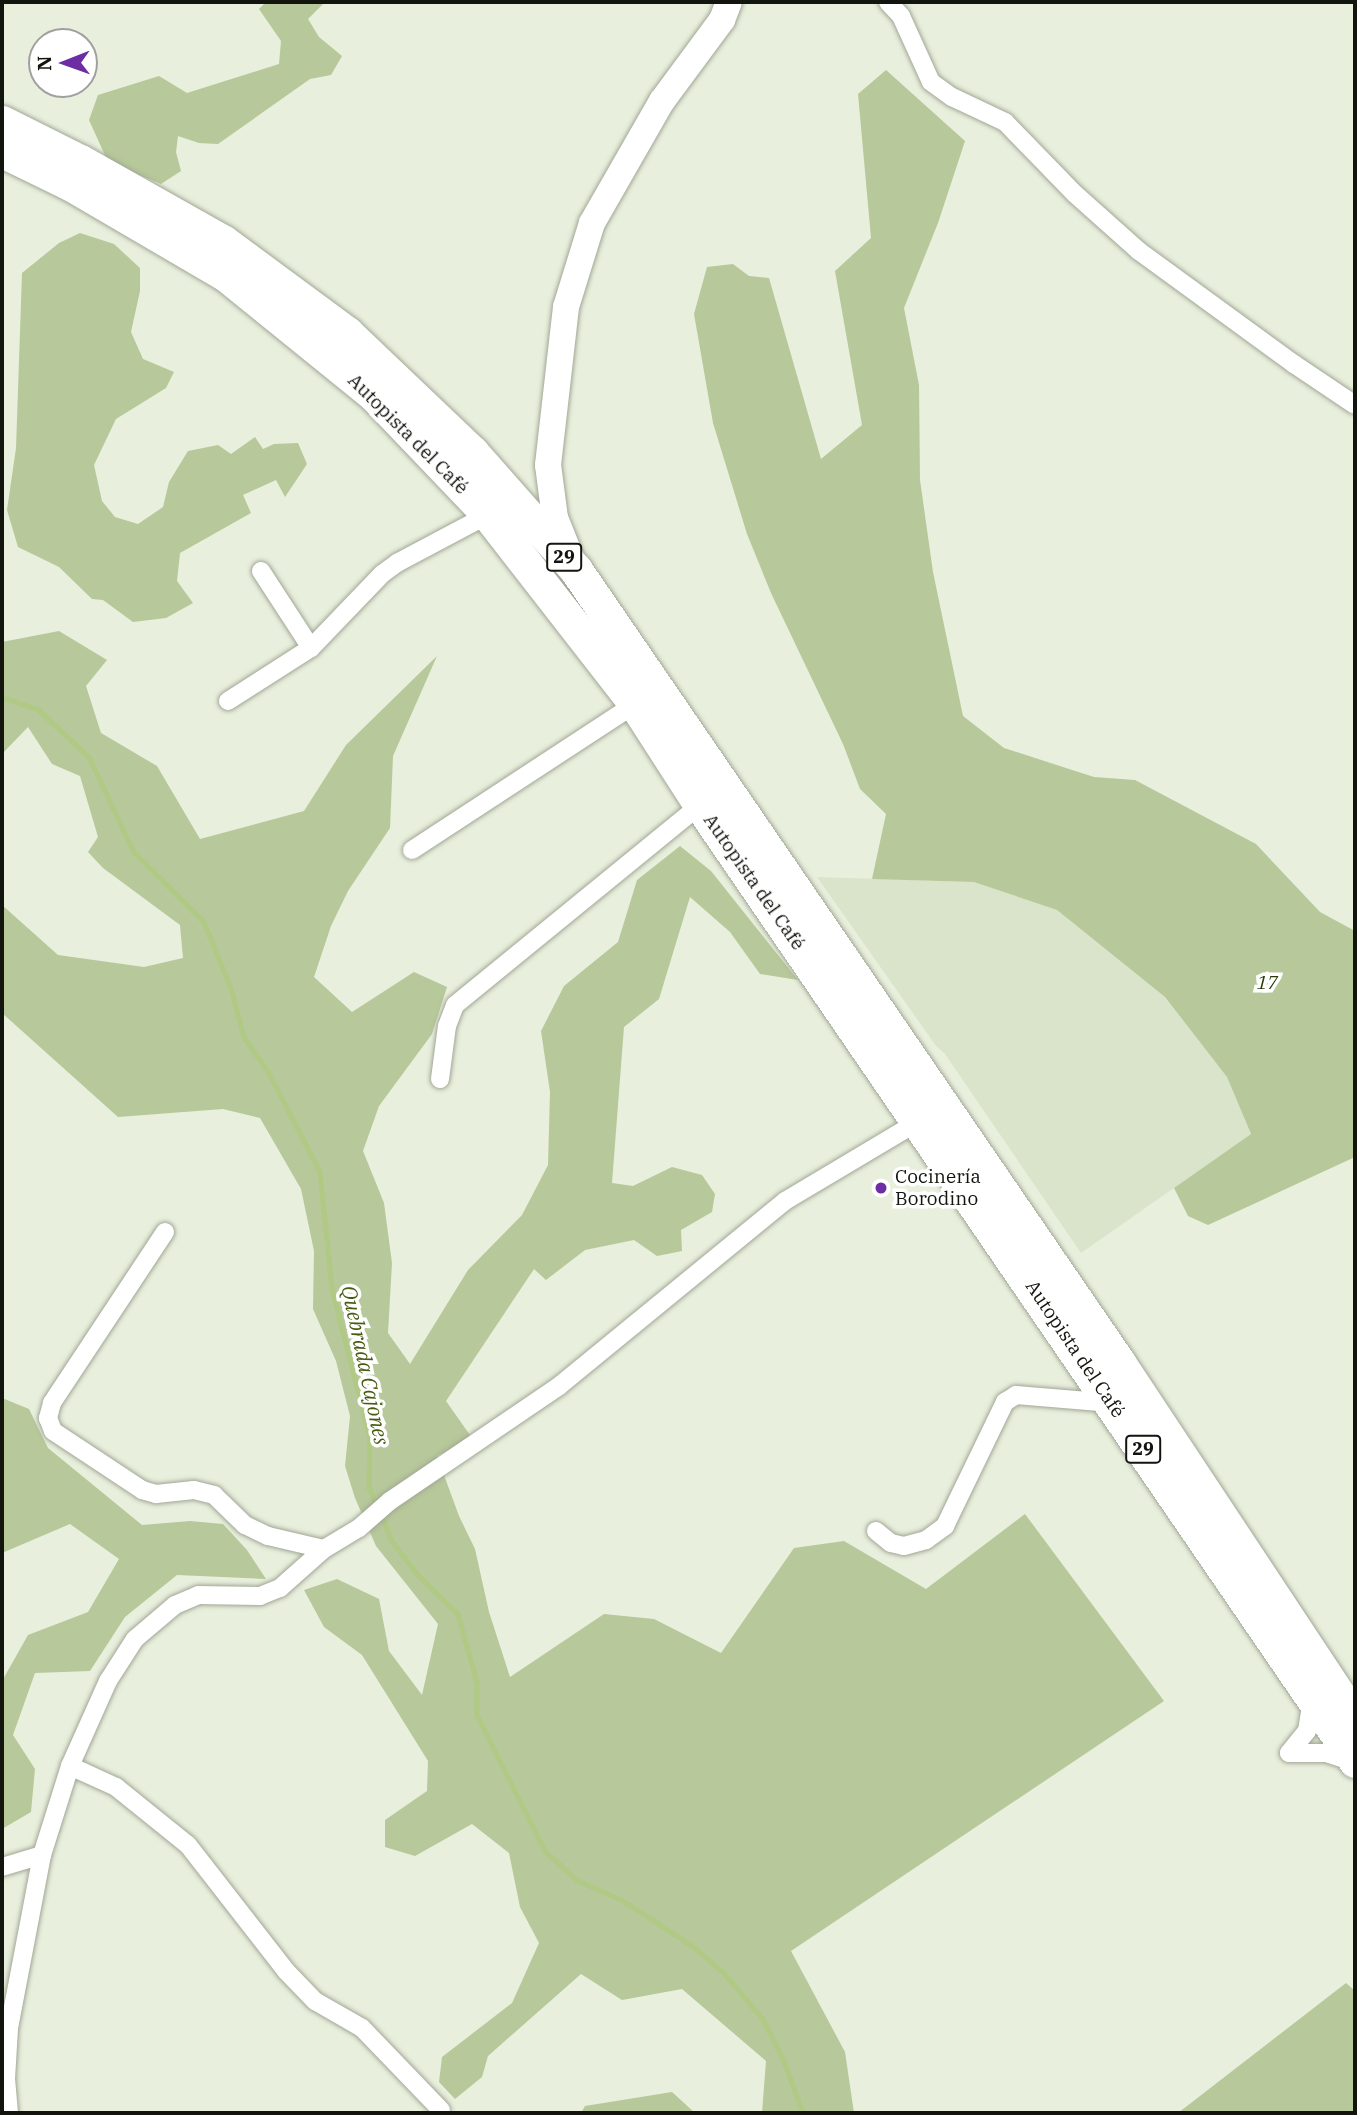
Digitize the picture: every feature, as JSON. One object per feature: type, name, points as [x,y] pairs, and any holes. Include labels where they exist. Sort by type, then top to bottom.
[{"type":"highway","name":"Autopista del Café","points":[[2,122],[80,161],[224,242],[347,333],[472,452],[576,570],[1112,1353],[1355,1719]]},
{"type":"highway","name":"Autopista del Café","points":[[2,151],[72,186],[226,275],[373,394],[485,511],[635,704],[700,805],[919,1121],[1355,1762]]},
{"type":"street","points":[[576,570],[555,518],[548,465],[566,307],[592,223],[662,101],[722,20],[729,2]]},
{"type":"street","points":[[888,2],[901,16],[931,82],[952,97],[1005,122],[1074,194],[1139,251],[1355,405]]},
{"type":"street","points":[[228,701],[311,648],[382,574],[397,563],[476,521],[485,511]]},
{"type":"street","points":[[261,571],[311,648]]},
{"type":"street","points":[[412,850],[635,704]]},
{"type":"street","points":[[440,1079],[447,1026],[454,1005],[700,805]]},
{"type":"street","points":[[6,2104],[9,2028],[42,1855],[70,1766],[108,1681],[135,1639],[165,1614],[198,1595],[260,1596],[280,1588],[324,1549],[359,1528],[390,1501],[559,1386],[785,1202],[919,1121]]},
{"type":"street","points":[[166,1232],[52,1403],[48,1418],[53,1430],[142,1490],[156,1494],[194,1490],[214,1495],[245,1525],[268,1536],[324,1549]]},
{"type":"street","points":[[876,1531],[891,1543],[904,1546],[926,1540],[945,1526],[1005,1402],[1016,1395],[1112,1403]]},
{"type":"street","points":[[1312,1698],[1311,1722],[1289,1753],[1326,1753],[1355,1762]]},
{"type":"street","points":[[70,1766],[116,1787],[188,1845],[286,1971],[315,2001],[362,2028],[441,2110]]},
{"type":"street","points":[[2,1867],[42,1855]]},
{"type":"shaded area","points":[[817,877],[974,882],[1057,910],[1165,997],[1227,1077],[1251,1134],[1081,1253],[945,1054],[936,1046]]},
{"type":"green space","points":[[266,2],[325,2],[308,19],[319,37],[342,56],[331,75],[310,79],[218,144],[199,143],[178,136],[176,152],[181,171],[161,184],[108,162],[89,120],[98,95],[159,76],[187,93],[279,64],[281,41],[259,9]]},
{"type":"green space","name":"17","points":[[886,70],[965,141],[938,223],[904,308],[919,385],[920,480],[933,572],[963,716],[1004,748],[1094,777],[1135,780],[1256,844],[1320,912],[1355,931],[1355,1157],[1208,1225],[1188,1216],[1174,1188],[1251,1134],[1227,1077],[1165,997],[1057,910],[974,882],[872,879],[886,814],[860,789],[843,744],[771,593],[747,534],[713,423],[694,314],[707,267],[733,264],[749,276],[769,278],[821,459],[862,425],[835,271],[871,238],[858,94]]},
{"type":"green space","points":[[80,233],[114,244],[140,268],[140,291],[131,332],[143,359],[174,372],[166,388],[116,419],[94,465],[102,501],[115,517],[138,524],[163,507],[169,482],[188,451],[218,445],[231,454],[255,437],[263,449],[274,444],[298,443],[307,464],[285,497],[276,480],[243,495],[251,513],[180,553],[177,581],[193,603],[166,618],[133,622],[103,600],[92,599],[59,567],[18,547],[7,510],[16,448],[22,273],[59,243]]},
{"type":"green space","points":[[59,631],[107,660],[86,686],[101,733],[157,766],[200,839],[304,811],[346,745],[437,656],[393,756],[390,828],[348,891],[331,926],[314,977],[352,1012],[414,972],[447,987],[432,1034],[379,1106],[363,1151],[384,1203],[392,1263],[388,1333],[410,1364],[468,1270],[522,1215],[548,1165],[550,1092],[541,1031],[564,986],[618,942],[637,880],[680,846],[711,871],[798,980],[760,974],[730,932],[690,897],[659,999],[624,1027],[612,1183],[633,1186],[672,1167],[702,1175],[715,1194],[712,1212],[681,1230],[682,1251],[657,1256],[634,1240],[585,1250],[546,1280],[534,1269],[446,1401],[472,1438],[437,1456],[459,1516],[475,1549],[489,1612],[510,1677],[604,1614],[654,1619],[721,1653],[794,1548],[844,1541],[926,1589],[1025,1514],[1164,1701],[791,1951],[845,2052],[854,2113],[762,2113],[766,2061],[682,1989],[622,2000],[581,1974],[488,2056],[482,2077],[455,2099],[439,2082],[442,2057],[512,2003],[539,1943],[520,1907],[509,1853],[472,1824],[415,1856],[385,1847],[385,1820],[427,1791],[428,1761],[362,1655],[324,1627],[304,1590],[337,1579],[379,1599],[389,1651],[422,1695],[438,1624],[376,1546],[355,1498],[345,1466],[350,1416],[336,1361],[313,1309],[314,1251],[301,1189],[260,1118],[223,1109],[118,1117],[2,1013],[2,905],[58,955],[144,967],[183,958],[180,925],[103,868],[88,852],[98,837],[80,776],[52,764],[28,727],[2,754],[2,642]]},
{"type":"green space","points":[[2,1398],[29,1409],[48,1448],[142,1525],[190,1521],[223,1524],[247,1550],[266,1579],[177,1575],[125,1617],[90,1671],[35,1673],[13,1735],[35,1769],[31,1812],[2,1829],[2,1681],[28,1635],[88,1612],[119,1559],[70,1524],[2,1553]]},
{"type":"green space","points":[[1346,1983],[1355,1991],[1355,2112],[1178,2113]]},
{"type":"green space","points":[[672,2092],[695,2113],[581,2113],[585,2106]]},
{"type":"waterway","name":"Quebrada Cajones","points":[[2,697],[39,710],[89,757],[134,852],[204,922],[231,988],[244,1037],[269,1073],[320,1172],[332,1289],[370,1437],[369,1487],[377,1505]]},
{"type":"waterway","name":"Quebrada Cajones","points":[[381,1513],[392,1541],[418,1575],[458,1614],[477,1682],[477,1715],[545,1851],[577,1880],[622,1900],[694,1947],[724,1973],[763,2019],[784,2061],[803,2113]]},
{"type":"place","name":"Cocinería Borodino","points":[[881,1188]]}]
